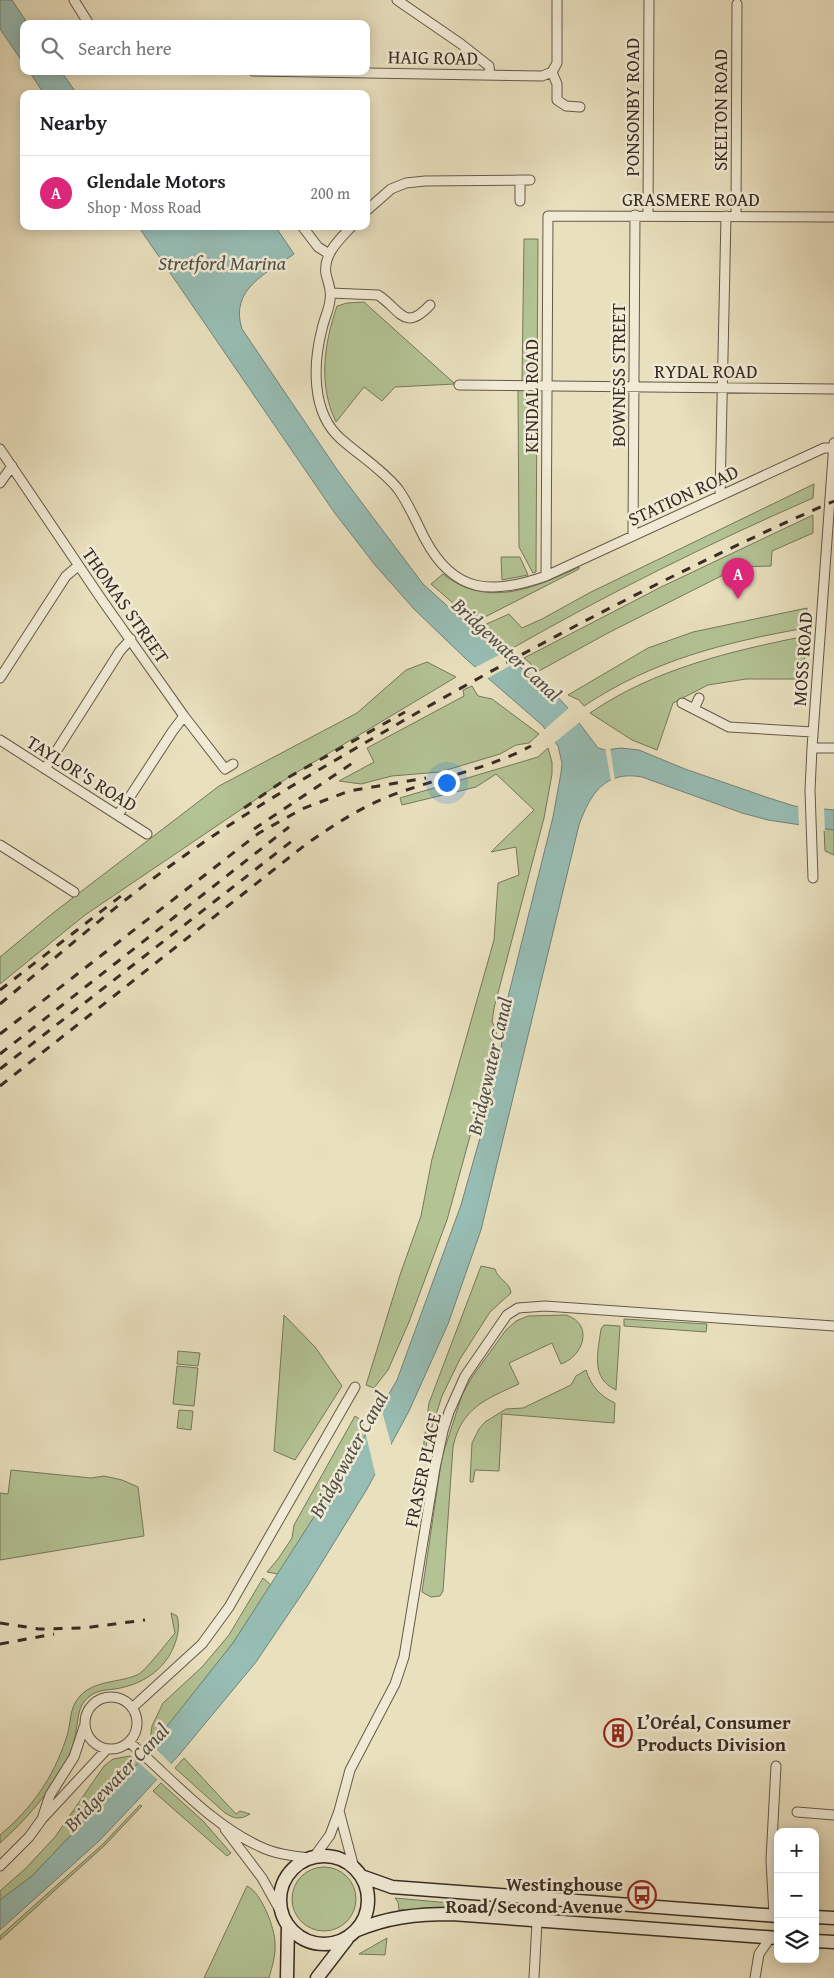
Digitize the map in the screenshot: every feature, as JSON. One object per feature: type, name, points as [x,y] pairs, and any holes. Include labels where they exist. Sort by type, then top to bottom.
[{"type":"street","points":[[74,0],[86,20]]},
{"type":"street","points":[[396,0],[475,54],[489,66],[490,74]]},
{"type":"street","points":[[557,0],[557,63],[552,72],[556,81],[557,100],[566,106],[580,107]]},
{"type":"street","name":"PONSONBY ROAD","points":[[648,215],[649,0]]},
{"type":"street","name":"SKELTON ROAD","points":[[736,216],[737,4]]},
{"type":"street","name":"HAIG ROAD","points":[[370,72],[542,76],[552,72]]},
{"type":"street","points":[[370,206],[390,189],[406,183],[425,181],[525,180],[520,201]]},
{"type":"street","name":"BOWNESS STREET","points":[[633,535],[636,215]]},
{"type":"street","name":"GRASMERE ROAD","points":[[548,216],[834,217]]},
{"type":"street","name":"KENDAL ROAD","points":[[546,576],[548,216]]},
{"type":"street","points":[[720,495],[724,388],[726,216]]},
{"type":"street","points":[[305,230],[318,247],[329,254]]},
{"type":"street","points":[[349,230],[329,254],[326,267],[331,293],[378,295],[401,316],[409,319],[418,316],[430,305]]},
{"type":"street","name":"STATION ROAD","points":[[331,293],[318,345],[316,365],[316,384],[320,402],[330,428],[392,482],[406,501],[434,554],[445,568],[458,578],[477,587],[488,588],[522,584],[546,576],[824,448],[834,448]]},
{"type":"street","name":"RYDAL ROAD","points":[[458,386],[834,388]]},
{"type":"street","name":"MOSS ROAD","points":[[813,878],[810,790],[812,748],[829,578],[834,443]]},
{"type":"street","name":"THOMAS STREET","points":[[0,448],[78,566],[184,716],[224,770],[233,764]]},
{"type":"street","points":[[0,483],[12,466]]},
{"type":"street","points":[[0,678],[66,576],[78,566]]},
{"type":"street","points":[[45,769],[120,652],[131,639]]},
{"type":"street","points":[[694,709],[699,698]]},
{"type":"street","points":[[682,703],[729,727],[813,732]]},
{"type":"street","points":[[118,815],[184,716]]},
{"type":"street","name":"TAYLOR'S ROAD","points":[[0,740],[147,834]]},
{"type":"street","points":[[812,748],[834,748]]},
{"type":"street","points":[[0,845],[74,892]]},
{"type":"street","name":"FRASER PLACE","points":[[311,1858],[330,1835],[339,1811],[350,1770],[395,1684],[404,1657],[435,1468],[449,1412],[465,1376],[508,1315],[518,1308],[545,1306],[834,1326]]},
{"type":"street","points":[[132,1708],[202,1644],[229,1607],[355,1387]]},
{"type":"street","points":[[42,1819],[50,1796],[74,1757],[85,1718],[93,1703],[109,1697],[118,1698],[126,1702],[135,1714],[136,1729],[129,1742],[122,1747],[107,1749],[93,1742],[87,1735],[84,1727]]},
{"type":"street","points":[[129,1742],[221,1822],[262,1848],[311,1858],[336,1857],[346,1862],[358,1872],[392,1887],[538,1896],[774,1915]]},
{"type":"street","points":[[0,1866],[29,1837],[42,1819],[107,1749]]},
{"type":"street","points":[[774,1897],[770,1860],[776,1766]]},
{"type":"street","name":"FRASER PLACE","points":[[339,1811],[358,1872]]},
{"type":"street","points":[[797,1812],[834,1814]]},
{"type":"street","points":[[221,1822],[262,1878],[288,1925],[294,1933],[311,1942],[330,1944],[376,1922],[396,1917],[424,1914],[452,1914],[537,1922],[774,1938]]},
{"type":"street","points":[[281,1912],[279,1901],[284,1881],[296,1866],[311,1858]]},
{"type":"street","points":[[317,1978],[361,1923],[368,1904],[368,1894],[358,1872]]},
{"type":"street","points":[[534,1978],[538,1896]]},
{"type":"street","points":[[819,1917],[834,1918]]},
{"type":"street","points":[[287,1978],[288,1925]]},
{"type":"street","points":[[755,1978],[759,1954],[774,1938]]},
{"type":"street","points":[[819,1941],[834,1942]]},
{"type":"green space","points":[[524,239],[538,239],[537,381],[522,381]]},
{"type":"green space","points":[[364,302],[455,384],[395,387],[382,401],[364,387],[336,422],[330,408],[325,379],[326,350],[332,320],[337,306],[347,303]]},
{"type":"green space","points":[[537,388],[536,572],[533,573],[519,547],[518,389]]},
{"type":"green space","points":[[814,484],[813,498],[660,569],[511,649],[480,627],[509,614],[522,628],[591,592]]},
{"type":"green space","points":[[813,515],[813,533],[772,551],[771,566],[739,567],[606,634],[539,671],[524,658],[661,587]]},
{"type":"green space","points":[[501,557],[520,557],[528,575],[502,580]]},
{"type":"green space","points":[[579,567],[579,569],[475,622],[431,584],[443,574],[460,585],[477,591],[511,592],[545,582]]},
{"type":"green space","points":[[807,608],[806,628],[776,633],[691,655],[637,676],[584,706],[579,700],[568,695],[648,648],[693,632]]},
{"type":"green space","points":[[806,636],[803,679],[746,679],[708,685],[673,703],[657,750],[632,740],[590,713],[640,685],[667,673],[722,655]]},
{"type":"green space","points":[[427,662],[456,677],[289,777],[85,915],[0,984],[0,957],[53,913],[219,786],[357,713],[406,670]]},
{"type":"green space","points":[[472,686],[478,696],[492,699],[539,734],[529,743],[516,745],[500,754],[440,772],[392,776],[361,784],[339,781],[374,762],[367,748],[464,696],[463,690]]},
{"type":"green space","points":[[548,748],[552,762],[552,774],[544,818],[494,1008],[492,1022],[497,1030],[492,1056],[447,1220],[409,1322],[388,1370],[374,1388],[366,1385],[400,1275],[421,1216],[432,1159],[494,940],[498,883],[519,875],[516,847],[491,852],[534,810],[496,774],[476,787],[402,805],[400,798],[538,757]]},
{"type":"green space","points":[[824,828],[834,830],[834,855],[825,851]]},
{"type":"green space","points":[[481,1266],[495,1269],[511,1293],[490,1312],[460,1359],[442,1396],[422,1458],[429,1403]]},
{"type":"green space","points":[[284,1315],[315,1347],[342,1386],[295,1460],[274,1451]]},
{"type":"green space","points":[[566,1315],[575,1319],[583,1332],[583,1340],[575,1354],[561,1364],[552,1343],[509,1363],[519,1384],[477,1406],[462,1423],[453,1447],[443,1591],[440,1596],[431,1597],[422,1592],[442,1457],[462,1395],[472,1377],[506,1330],[516,1321],[528,1316]]},
{"type":"green space","points":[[624,1319],[707,1324],[706,1332],[624,1326]]},
{"type":"green space","points":[[604,1325],[620,1326],[616,1390],[602,1379],[599,1371],[598,1347],[601,1329]]},
{"type":"green space","points":[[178,1351],[200,1353],[198,1366],[177,1364]]},
{"type":"green space","points":[[177,1366],[198,1368],[194,1406],[173,1404]]},
{"type":"green space","points":[[586,1370],[597,1390],[615,1403],[614,1423],[502,1414],[499,1471],[475,1470],[473,1482],[470,1482],[472,1443],[485,1422],[506,1409],[523,1408],[571,1385],[576,1376]]},
{"type":"green space","points":[[179,1410],[193,1411],[191,1430],[177,1428]]},
{"type":"green space","points":[[355,1416],[362,1421],[366,1435],[278,1574],[267,1572],[292,1538],[294,1525]]},
{"type":"green space","points":[[11,1470],[91,1478],[104,1476],[122,1480],[138,1487],[144,1536],[0,1560],[0,1493],[8,1494]]},
{"type":"green space","points":[[263,1578],[271,1585],[233,1643],[152,1746],[150,1741],[152,1726],[163,1703],[202,1667],[229,1635]]},
{"type":"green space","points":[[171,1613],[177,1616],[178,1631],[170,1655],[158,1670],[142,1680],[125,1687],[99,1691],[86,1700],[79,1712],[75,1738],[61,1772],[19,1825],[0,1843],[0,1835],[32,1803],[55,1767],[68,1733],[76,1701],[93,1687],[107,1682],[130,1678],[141,1673],[175,1633]]},
{"type":"green space","points":[[130,1756],[139,1763],[32,1876],[0,1900],[0,1891],[25,1869],[55,1837],[104,1766],[113,1759]]},
{"type":"green space","points":[[184,1758],[236,1814],[240,1811],[250,1814],[238,1818],[225,1813],[175,1768]]},
{"type":"green space","points":[[161,1783],[203,1821],[231,1853],[227,1856],[153,1791]]},
{"type":"green space","points":[[140,1805],[142,1806],[104,1846],[0,1940],[0,1936],[103,1844]]},
{"type":"green space","points":[[324,1867],[336,1869],[347,1876],[354,1887],[356,1899],[354,1911],[347,1922],[336,1929],[324,1931],[312,1929],[301,1922],[294,1911],[292,1899],[294,1887],[301,1876],[312,1869]]},
{"type":"green space","points":[[247,1886],[257,1895],[262,1903],[273,1929],[275,1952],[269,1978],[204,1978]]},
{"type":"green space","points":[[395,1898],[450,1903],[450,1908],[399,1910],[398,1902]]},
{"type":"green space","points":[[454,1903],[509,1907],[518,1908],[518,1910],[514,1913],[454,1908]]},
{"type":"green space","points":[[387,1938],[385,1955],[359,1954]]},
{"type":"water","points":[[0,0],[12,0],[25,20],[20,20],[20,58],[0,29]]},
{"type":"water","points":[[32,75],[64,75],[74,90],[41,90]]},
{"type":"water","name":"Stretford Marina","points":[[141,230],[278,230],[294,254],[262,276],[246,293],[241,303],[239,315],[242,329],[338,471],[423,584],[486,641],[555,694],[598,748],[605,750],[621,748],[639,750],[685,769],[794,806],[834,810],[834,830],[768,820],[742,813],[642,777],[618,777],[609,781],[594,794],[579,825],[481,1230],[448,1324],[409,1411],[367,1489],[308,1585],[256,1662],[179,1755],[99,1841],[0,1930],[0,1900],[32,1876],[129,1774],[233,1643],[357,1450],[397,1380],[461,1205],[489,1106],[502,1042],[506,1005],[553,817],[562,763],[558,746],[542,725],[466,659],[414,609],[375,565],[334,512]]},
{"type":"pier","points":[[505,652],[517,662],[486,679],[474,668]]},
{"type":"pier","points":[[570,707],[581,721],[554,743],[544,730]]},
{"type":"pier","points":[[605,747],[610,747],[615,781],[611,781]]},
{"type":"pier","points":[[798,804],[824,807],[825,831],[799,827]]},
{"type":"pier","points":[[380,1404],[392,1447],[376,1477],[365,1431]]},
{"type":"pier","points":[[151,1744],[172,1765],[158,1780],[137,1761]]},
{"type":"railway","points":[[0,1004],[90,928],[160,873],[237,820],[291,787],[454,692],[561,634],[669,578],[834,501]]},
{"type":"railway","points":[[244,808],[289,777],[405,712]]},
{"type":"railway","points":[[0,1086],[305,845],[339,822],[385,798],[483,766],[531,746]]},
{"type":"railway","points":[[254,829],[354,762]]},
{"type":"railway","points":[[0,1034],[259,833],[302,809],[349,791],[426,778]]},
{"type":"railway","points":[[0,1054],[289,827]]},
{"type":"railway","points":[[0,1069],[297,837]]},
{"type":"railway","points":[[0,990],[126,892]]},
{"type":"railway","points":[[0,1623],[39,1629],[84,1628],[145,1620]]},
{"type":"railway","points":[[0,1644],[54,1634]]},
{"type":"place","name":"Glendale Motors","points":[[738,599]]},
{"type":"place","name":"L’Oréal, Consumer Products Division","points":[[618,1733]]},
{"type":"place","name":"Westinghouse Road/Second Avenue","points":[[642,1895]]},
{"type":"water label","name":"Bridgewater Canal","points":[[507,649]]},
{"type":"water label","name":"Bridgewater Canal","points":[[489,1066]]},
{"type":"water label","name":"Bridgewater Canal","points":[[348,1454]]},
{"type":"water label","name":"Bridgewater Canal","points":[[116,1777]]}]
